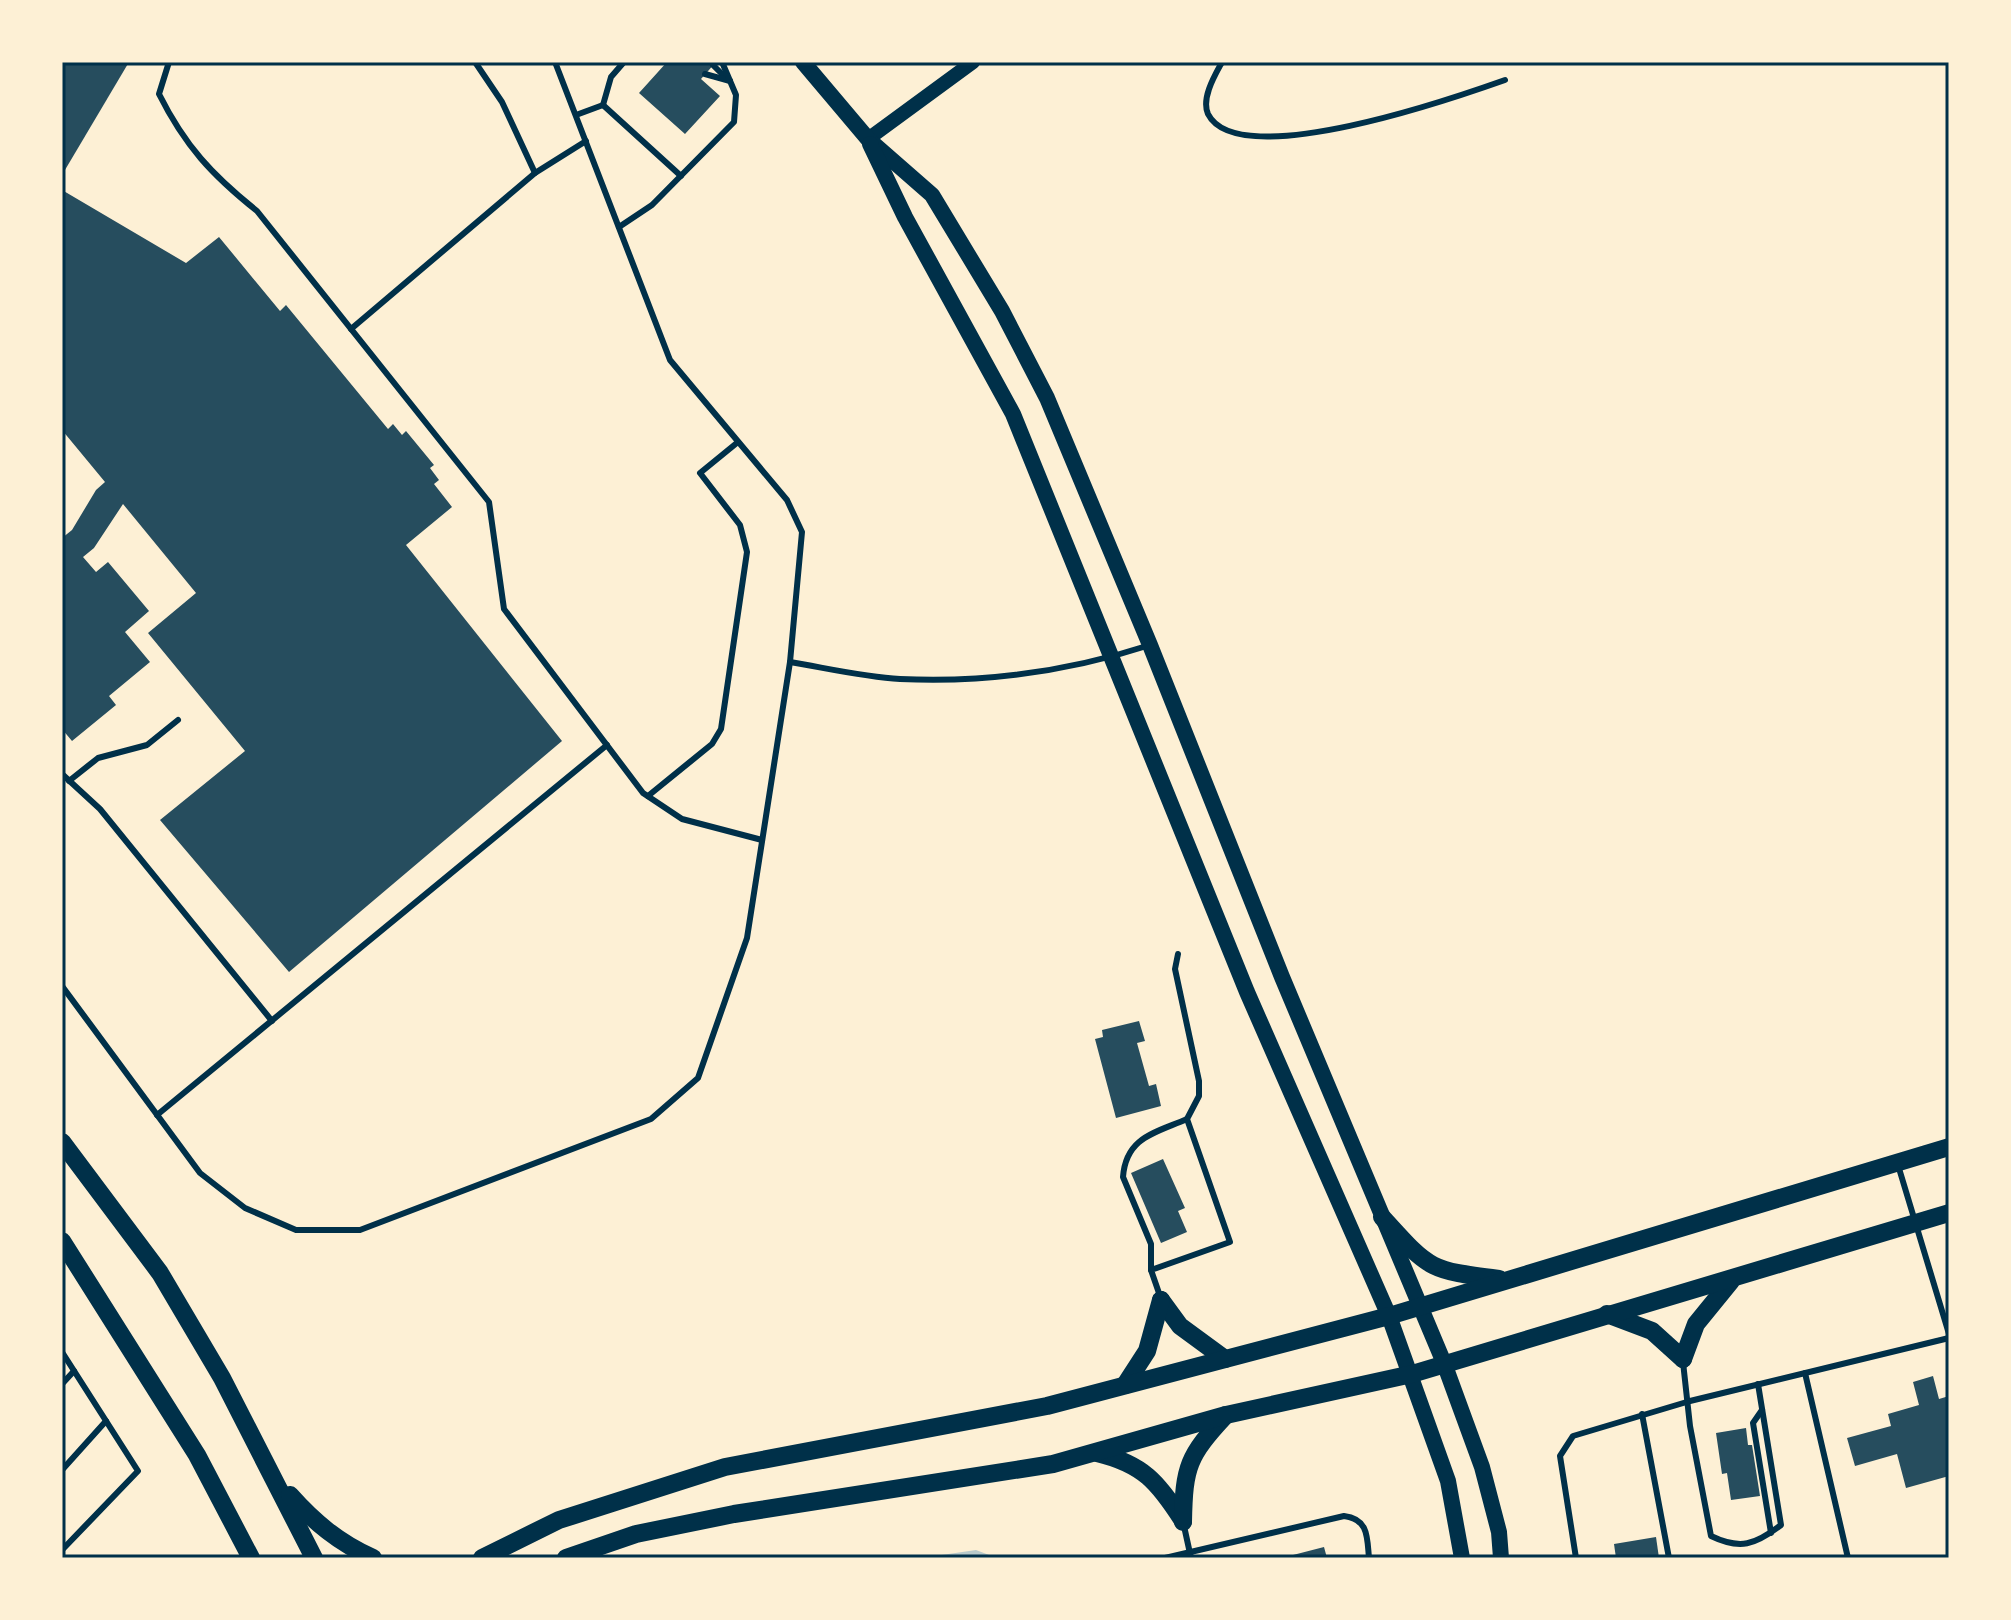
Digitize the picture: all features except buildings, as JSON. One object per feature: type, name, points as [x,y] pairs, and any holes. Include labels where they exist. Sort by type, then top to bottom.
[{"type":"highway","points":[[62,1142],[160,1273],[222,1378],[314,1558]]},
{"type":"highway","points":[[466,1558],[488,1555],[559,1520],[725,1467],[1047,1406],[1389,1316],[1949,1147]]},
{"type":"highway","points":[[566,1558],[734,1514],[1053,1464],[1226,1415],[1412,1374],[1949,1213]]},
{"type":"highway","points":[[1382,1217],[1430,1266],[1444,1272],[1506,1280]]},
{"type":"highway","points":[[62,1241],[197,1455],[251,1558]]},
{"type":"highway","points":[[1607,1314],[1652,1331],[1683,1359],[1696,1324],[1731,1280]]},
{"type":"highway","points":[[1161,1300],[1180,1326],[1225,1359]]},
{"type":"highway","points":[[1125,1385],[1147,1351],[1161,1300]]},
{"type":"highway","points":[[1183,1522],[1183,1482],[1194,1450],[1226,1415]]},
{"type":"highway","points":[[1095,1452],[1127,1460],[1147,1474],[1164,1491],[1183,1522]]},
{"type":"highway","points":[[272,1476],[310,1518],[342,1543],[373,1558]]},
{"type":"main road","points":[[803,62],[868,139],[932,195],[1002,311],[1047,398],[1444,1363],[1482,1467],[1499,1532],[1501,1558]]},
{"type":"main road","points":[[868,139],[905,217],[1013,414],[1247,992],[1412,1374],[1448,1481],[1462,1558]]},
{"type":"street","points":[[868,139],[973,62]]},
{"type":"lane","points":[[169,62],[159,94],[180,135],[222,182],[257,211],[489,502],[504,609],[607,745],[648,796],[682,819],[762,840]]},
{"type":"lane","points":[[475,62],[502,102],[535,173]]},
{"type":"lane","points":[[62,986],[200,1173],[245,1208],[296,1230],[360,1230],[651,1119],[698,1078],[747,938],[790,662],[802,532],[787,500],[670,360],[555,62]]},
{"type":"lane","points":[[603,105],[611,77],[624,62]]},
{"type":"lane","points":[[619,227],[652,205],[734,122],[736,95],[722,62]]},
{"type":"lane","points":[[1222,62],[1206,102],[1208,114],[1221,128],[1249,135],[1295,135],[1371,123],[1435,105],[1505,80]]},
{"type":"lane","points":[[713,65],[730,81]]},
{"type":"lane","points":[[705,74],[730,81]]},
{"type":"lane","points":[[576,115],[603,105]]},
{"type":"lane","points":[[603,105],[681,176]]},
{"type":"lane","points":[[351,329],[535,173],[586,141]]},
{"type":"lane","points":[[648,796],[712,744],[721,729],[747,552],[740,525],[700,473],[738,442]]},
{"type":"lane","points":[[790,662],[914,679],[1003,677],[1112,657],[1150,645]]},
{"type":"lane","points":[[69,781],[98,758],[147,745],[178,720]]},
{"type":"lane","points":[[157,1115],[607,745]]},
{"type":"lane","points":[[62,774],[100,809],[272,1021]]},
{"type":"lane","points":[[1161,1300],[1151,1270],[1151,1244],[1123,1177],[1128,1151],[1143,1138],[1187,1119],[1199,1096],[1199,1081],[1176,979],[1178,954]]},
{"type":"lane","points":[[1151,1270],[1230,1242],[1187,1119]]},
{"type":"lane","points":[[1576,1558],[1560,1456],[1573,1436],[1690,1401],[1949,1336],[1897,1163]]},
{"type":"lane","points":[[62,1352],[138,1471],[62,1550]]},
{"type":"lane","points":[[1683,1359],[1690,1401],[1690,1426],[1711,1536],[1731,1546],[1760,1541],[1781,1525],[1758,1384]]},
{"type":"lane","points":[[62,1384],[74,1371]]},
{"type":"lane","points":[[1805,1373],[1848,1558]]},
{"type":"lane","points":[[1642,1414],[1669,1558]]},
{"type":"lane","points":[[62,1470],[106,1421]]},
{"type":"lane","points":[[1165,1558],[1190,1555],[1344,1516],[1354,1517],[1363,1525],[1369,1558]]},
{"type":"lane","points":[[1183,1522],[1190,1555]]},
{"type":"shaded area","points":[[976,1550],[997,1558],[921,1558]]}]
